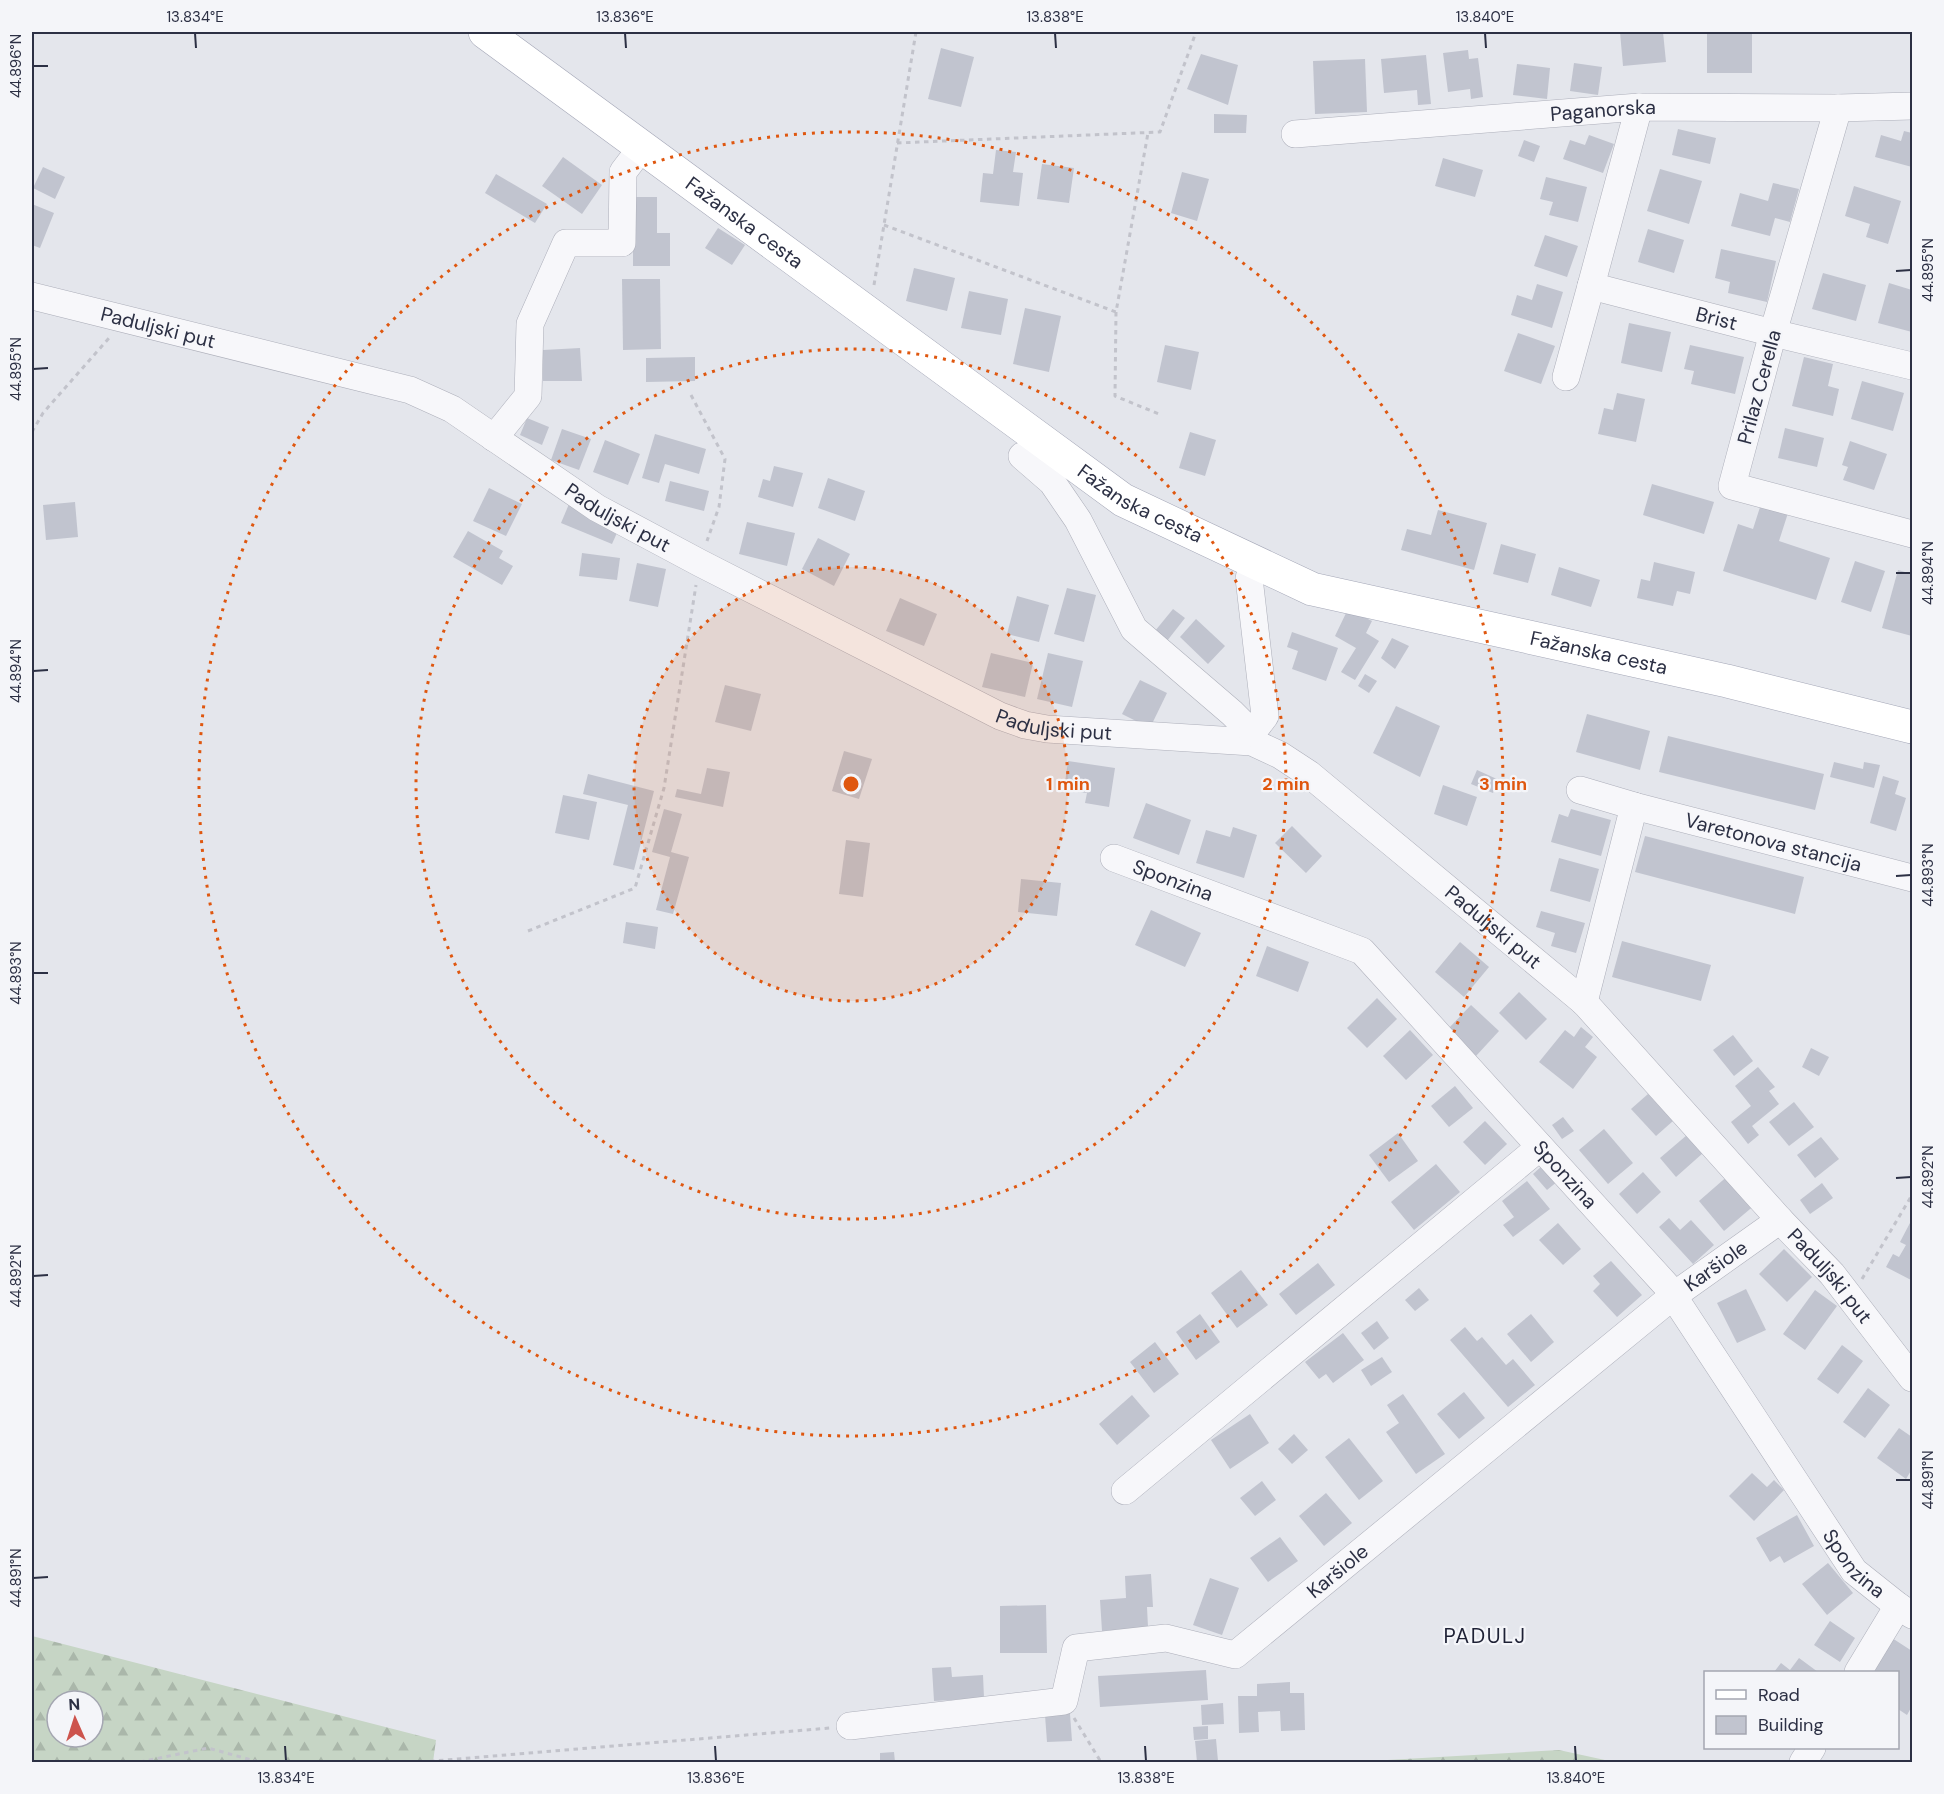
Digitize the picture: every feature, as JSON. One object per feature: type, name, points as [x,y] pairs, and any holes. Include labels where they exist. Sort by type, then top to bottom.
[{"type":"main road","name":"Fažanska cesta","points":[[485,32],[1123,500],[1312,589],[1727,681],[1912,727]]},
{"type":"street","name":"Paganorska","points":[[1295,134],[1639,107],[1912,106]]},
{"type":"street","points":[[1566,378],[1639,107]]},
{"type":"street","name":"Prilaz Cerella","points":[[1838,108],[1773,333],[1732,486],[1912,534]]},
{"type":"street","points":[[494,438],[528,396],[530,324],[566,243],[622,243],[623,172],[642,147]]},
{"type":"street","name":"Brist","points":[[1591,286],[1912,366]]},
{"type":"street","name":"Paduljski put","points":[[32,296],[410,390],[452,409],[597,508],[1000,716],[1025,725],[1047,729],[1252,737],[1309,774],[1584,1002],[1780,1220],[1832,1274],[1912,1378]]},
{"type":"street","points":[[1022,456],[1052,482],[1078,520],[1134,629],[1232,713],[1252,737],[1265,716],[1249,578]]},
{"type":"street","name":"Varetonova stancija","points":[[1580,790],[1912,878]]},
{"type":"street","points":[[1584,1002],[1635,806]]},
{"type":"street","name":"Sponzina","points":[[1114,858],[1362,951],[1666,1285],[1854,1571],[1905,1611]]},
{"type":"street","points":[[1125,1491],[1540,1147]]},
{"type":"street","name":"Karšiole","points":[[1064,1701],[1076,1648],[1166,1638],[1234,1655],[1673,1296],[1780,1220]]},
{"type":"street","points":[[1859,1671],[1905,1611]]},
{"type":"street","points":[[850,1726],[1064,1701]]},
{"type":"street","points":[[1803,1762],[1811,1749]]},
{"type":"path","points":[[870,314],[916,32]]},
{"type":"path","points":[[897,143],[1160,132],[1196,32]]},
{"type":"path","points":[[1148,133],[1116,312],[1115,396],[1159,414]]},
{"type":"path","points":[[884,225],[1116,312]]},
{"type":"path","points":[[32,432],[44,413],[126,319]]},
{"type":"path","points":[[528,931],[635,888],[664,788],[700,563],[719,507],[725,459],[691,395]]},
{"type":"path","points":[[1851,1298],[1912,1195]]},
{"type":"path","points":[[1064,1701],[1101,1762]]},
{"type":"path","points":[[421,1762],[850,1726]]},
{"type":"path","points":[[140,1762],[208,1748],[259,1762]]},
{"type":"green space","points":[[32,1636],[436,1740],[433,1762],[32,1762]]},
{"type":"green space","points":[[1559,1750],[1614,1762],[1369,1762],[1370,1761]]},
{"type":"building","points":[[1620,32],[1663,32],[1666,62],[1623,66]]},
{"type":"building","points":[[1707,34],[1752,34],[1752,73],[1707,73]]},
{"type":"building","points":[[941,48],[974,57],[961,107],[928,99]]},
{"type":"building","points":[[1468,50],[1469,59],[1478,58],[1483,97],[1471,99],[1470,89],[1448,92],[1443,53]]},
{"type":"building","points":[[1201,54],[1238,65],[1228,105],[1187,89]]},
{"type":"building","points":[[1426,55],[1431,104],[1418,105],[1417,90],[1384,93],[1381,59]]},
{"type":"building","points":[[1365,59],[1367,112],[1315,114],[1313,61]]},
{"type":"building","points":[[1574,63],[1602,67],[1598,95],[1570,91]]},
{"type":"building","points":[[1517,64],[1550,68],[1547,99],[1513,95]]},
{"type":"building","points":[[1214,114],[1247,115],[1246,133],[1214,133]]},
{"type":"building","points":[[1678,129],[1716,138],[1710,164],[1672,155]]},
{"type":"building","points":[[1904,131],[1912,133],[1912,167],[1875,157],[1881,135],[1901,141]]},
{"type":"building","points":[[1589,135],[1614,144],[1603,173],[1563,159],[1570,140],[1585,145]]},
{"type":"building","points":[[1524,140],[1540,146],[1534,162],[1518,156]]},
{"type":"building","points":[[996,150],[1016,152],[1013,172],[1023,173],[1019,206],[980,202],[983,173],[993,174]]},
{"type":"building","points":[[563,157],[602,185],[582,214],[542,186]]},
{"type":"building","points":[[1443,158],[1483,170],[1475,197],[1435,186]]},
{"type":"building","points":[[1042,164],[1074,168],[1069,203],[1037,199]]},
{"type":"building","points":[[43,167],[65,177],[55,199],[33,188]]},
{"type":"building","points":[[1660,169],[1702,181],[1689,224],[1647,211]]},
{"type":"building","points":[[1182,172],[1209,179],[1197,221],[1171,213]]},
{"type":"building","points":[[496,174],[547,204],[535,223],[485,193]]},
{"type":"building","points":[[1546,177],[1587,187],[1578,222],[1549,215],[1553,202],[1540,199]]},
{"type":"building","points":[[1773,183],[1799,189],[1790,222],[1775,218],[1770,236],[1731,226],[1740,193],[1768,201]]},
{"type":"building","points":[[1854,186],[1901,201],[1888,244],[1866,237],[1870,224],[1845,216]]},
{"type":"building","points":[[633,197],[657,197],[657,233],[670,233],[670,266],[633,266]]},
{"type":"building","points":[[32,204],[54,213],[40,248],[32,245]]},
{"type":"building","points":[[718,228],[745,245],[732,265],[705,248]]},
{"type":"building","points":[[1648,229],[1684,240],[1674,273],[1638,262]]},
{"type":"building","points":[[1545,235],[1578,246],[1567,277],[1534,266]]},
{"type":"building","points":[[1721,249],[1776,261],[1767,302],[1728,293],[1730,282],[1715,278]]},
{"type":"building","points":[[914,268],[955,278],[947,311],[906,301]]},
{"type":"building","points":[[1823,273],[1866,285],[1856,321],[1812,309]]},
{"type":"building","points":[[622,279],[660,279],[661,349],[623,350]]},
{"type":"building","points":[[1889,283],[1912,290],[1912,332],[1878,323]]},
{"type":"building","points":[[1537,284],[1563,292],[1552,328],[1511,315],[1517,295],[1532,300]]},
{"type":"building","points":[[969,291],[1008,299],[1001,335],[961,328]]},
{"type":"building","points":[[1025,308],[1061,316],[1049,372],[1013,364]]},
{"type":"building","points":[[1629,323],[1671,332],[1662,372],[1621,363]]},
{"type":"building","points":[[1518,333],[1555,346],[1541,384],[1504,371]]},
{"type":"building","points":[[1165,345],[1199,352],[1191,390],[1157,382]]},
{"type":"building","points":[[1690,345],[1744,357],[1735,394],[1691,384],[1694,371],[1684,369]]},
{"type":"building","points":[[580,348],[582,381],[543,381],[543,350]]},
{"type":"building","points":[[695,357],[695,381],[646,382],[646,358]]},
{"type":"building","points":[[1804,357],[1833,364],[1828,386],[1839,389],[1833,416],[1792,406]]},
{"type":"building","points":[[1862,381],[1904,393],[1893,431],[1851,419]]},
{"type":"building","points":[[1617,393],[1645,399],[1636,442],[1598,434],[1604,408],[1613,410]]},
{"type":"building","points":[[527,418],[549,427],[542,445],[520,435]]},
{"type":"building","points":[[1785,428],[1824,438],[1817,467],[1778,458]]},
{"type":"building","points":[[562,429],[591,439],[579,470],[551,460]]},
{"type":"building","points":[[1190,432],[1216,440],[1205,476],[1179,468]]},
{"type":"building","points":[[655,434],[706,449],[699,474],[665,464],[659,483],[642,478]]},
{"type":"building","points":[[605,440],[640,454],[628,485],[593,472]]},
{"type":"building","points":[[1850,441],[1887,454],[1874,490],[1843,480],[1848,467],[1842,465]]},
{"type":"building","points":[[774,466],[803,473],[793,507],[758,497],[763,479],[770,481]]},
{"type":"building","points":[[828,478],[865,491],[855,521],[818,508]]},
{"type":"building","points":[[670,481],[709,491],[704,511],[665,501]]},
{"type":"building","points":[[1652,484],[1714,502],[1704,534],[1643,515]]},
{"type":"building","points":[[489,488],[522,504],[506,536],[473,521]]},
{"type":"building","points":[[75,502],[78,537],[46,540],[43,505]]},
{"type":"building","points":[[569,504],[620,526],[612,544],[561,523]]},
{"type":"building","points":[[1761,504],[1788,513],[1779,541],[1830,558],[1816,600],[1723,571],[1738,524],[1753,529]]},
{"type":"building","points":[[1438,510],[1487,523],[1474,570],[1401,550],[1407,529],[1431,535]]},
{"type":"building","points":[[747,522],[795,533],[787,566],[739,554]]},
{"type":"building","points":[[468,531],[503,551],[499,558],[513,566],[502,585],[453,557]]},
{"type":"building","points":[[818,538],[850,554],[834,586],[802,569]]},
{"type":"building","points":[[1501,544],[1536,554],[1528,583],[1493,574]]},
{"type":"building","points":[[582,553],[620,558],[617,580],[579,576]]},
{"type":"building","points":[[1855,561],[1885,571],[1871,612],[1841,602]]},
{"type":"building","points":[[1654,562],[1695,572],[1690,594],[1677,591],[1673,606],[1637,598],[1641,579],[1650,581]]},
{"type":"building","points":[[637,563],[666,569],[658,607],[629,601]]},
{"type":"building","points":[[1559,567],[1600,580],[1591,607],[1551,595]]},
{"type":"building","points":[[1898,570],[1912,574],[1912,636],[1882,628]]},
{"type":"building","points":[[1067,588],[1096,595],[1084,642],[1054,634]]},
{"type":"building","points":[[1017,596],[1049,605],[1039,642],[1007,634]]},
{"type":"building","points":[[900,598],[937,614],[924,646],[886,631]]},
{"type":"building","points":[[1173,609],[1185,618],[1167,641],[1155,631]]},
{"type":"building","points":[[1348,609],[1372,621],[1366,633],[1379,641],[1355,680],[1341,672],[1356,648],[1335,636]]},
{"type":"building","points":[[1196,619],[1225,646],[1208,664],[1180,637]]},
{"type":"building","points":[[1292,632],[1338,648],[1326,681],[1292,669],[1298,651],[1287,647]]},
{"type":"building","points":[[1392,638],[1409,646],[1395,669],[1381,658]]},
{"type":"building","points":[[991,653],[1033,663],[1025,697],[982,687]]},
{"type":"building","points":[[1048,653],[1083,661],[1072,707],[1037,699]]},
{"type":"building","points":[[1365,674],[1377,681],[1369,693],[1358,686]]},
{"type":"building","points":[[1140,680],[1167,693],[1150,728],[1122,714]]},
{"type":"building","points":[[725,685],[761,694],[751,731],[715,722]]},
{"type":"building","points":[[1396,706],[1440,726],[1420,777],[1373,753]]},
{"type":"building","points":[[1587,714],[1650,731],[1640,770],[1576,752]]},
{"type":"building","points":[[1668,736],[1824,774],[1815,810],[1659,772]]},
{"type":"building","points":[[844,751],[872,759],[859,799],[832,791]]},
{"type":"building","points":[[1068,761],[1115,768],[1109,807],[1085,803],[1087,793],[1064,790]]},
{"type":"building","points":[[1834,762],[1863,769],[1864,762],[1880,765],[1874,788],[1830,777]]},
{"type":"building","points":[[707,768],[730,772],[723,807],[675,797],[677,789],[701,794]]},
{"type":"building","points":[[1477,770],[1499,780],[1493,793],[1471,784]]},
{"type":"building","points":[[588,774],[654,791],[634,870],[613,865],[628,805],[583,794]]},
{"type":"building","points":[[1883,776],[1899,781],[1895,794],[1906,798],[1896,831],[1870,823]]},
{"type":"building","points":[[1443,785],[1477,797],[1467,826],[1434,814]]},
{"type":"building","points":[[563,795],[597,802],[589,840],[555,833]]},
{"type":"building","points":[[1146,803],[1191,820],[1179,855],[1133,838]]},
{"type":"building","points":[[664,809],[682,814],[671,852],[689,857],[673,914],[656,910],[670,857],[652,852]]},
{"type":"building","points":[[1571,809],[1611,820],[1601,856],[1551,842],[1559,814],[1568,817]]},
{"type":"building","points":[[1292,826],[1322,856],[1306,873],[1275,843]]},
{"type":"building","points":[[1233,827],[1257,835],[1244,878],[1196,863],[1206,830],[1230,837]]},
{"type":"building","points":[[1645,836],[1804,877],[1795,914],[1635,872]]},
{"type":"building","points":[[846,840],[870,843],[863,897],[839,894]]},
{"type":"building","points":[[1559,858],[1599,869],[1590,902],[1550,891]]},
{"type":"building","points":[[1021,879],[1061,883],[1057,916],[1018,912]]},
{"type":"building","points":[[1151,910],[1201,933],[1185,967],[1135,945]]},
{"type":"building","points":[[1541,911],[1585,923],[1576,953],[1551,946],[1555,933],[1536,927]]},
{"type":"building","points":[[626,922],[658,927],[655,949],[623,943]]},
{"type":"building","points":[[1622,941],[1711,965],[1701,1001],[1612,977]]},
{"type":"building","points":[[1460,942],[1489,967],[1464,997],[1435,972]]},
{"type":"building","points":[[1267,946],[1309,962],[1298,992],[1256,976]]},
{"type":"building","points":[[1519,992],[1547,1019],[1526,1040],[1499,1013]]},
{"type":"building","points":[[1377,998],[1397,1019],[1367,1048],[1347,1028]]},
{"type":"building","points":[[1471,1005],[1499,1031],[1476,1056],[1448,1029]]},
{"type":"building","points":[[1581,1027],[1593,1037],[1585,1047],[1597,1057],[1573,1089],[1539,1062],[1565,1030],[1574,1037]]},
{"type":"building","points":[[1410,1030],[1433,1055],[1406,1080],[1383,1056]]},
{"type":"building","points":[[1733,1035],[1753,1061],[1734,1076],[1713,1050]]},
{"type":"building","points":[[1811,1048],[1829,1057],[1819,1076],[1802,1067]]},
{"type":"building","points":[[1758,1067],[1775,1087],[1769,1091],[1779,1104],[1752,1126],[1759,1135],[1748,1144],[1731,1122],[1751,1106],[1735,1086]]},
{"type":"building","points":[[1455,1086],[1473,1108],[1449,1127],[1431,1106]]},
{"type":"building","points":[[1648,1094],[1673,1121],[1656,1136],[1631,1109]]},
{"type":"building","points":[[1794,1102],[1814,1127],[1789,1146],[1769,1122]]},
{"type":"building","points":[[1563,1117],[1574,1131],[1562,1139],[1552,1125]]},
{"type":"building","points":[[1485,1121],[1507,1144],[1485,1165],[1463,1142]]},
{"type":"building","points":[[1604,1129],[1633,1163],[1608,1184],[1579,1150]]},
{"type":"building","points":[[1398,1133],[1418,1161],[1389,1182],[1369,1155]]},
{"type":"building","points":[[1687,1135],[1703,1153],[1676,1177],[1660,1158]]},
{"type":"building","points":[[1821,1137],[1839,1159],[1815,1178],[1797,1155]]},
{"type":"building","points":[[1436,1164],[1460,1192],[1414,1230],[1391,1202]]},
{"type":"building","points":[[1543,1165],[1558,1181],[1547,1190],[1533,1174]]},
{"type":"building","points":[[1643,1172],[1661,1192],[1637,1214],[1619,1194]]},
{"type":"building","points":[[1730,1174],[1756,1204],[1724,1231],[1699,1201]]},
{"type":"building","points":[[1527,1181],[1550,1209],[1513,1237],[1503,1225],[1514,1217],[1502,1201]]},
{"type":"building","points":[[1822,1183],[1833,1198],[1810,1214],[1800,1200]]},
{"type":"building","points":[[1669,1218],[1680,1230],[1691,1220],[1714,1245],[1693,1264],[1659,1227]]},
{"type":"building","points":[[1911,1221],[1911,1280],[1886,1267],[1893,1254],[1899,1257],[1906,1245],[1900,1242]]},
{"type":"building","points":[[1558,1223],[1581,1249],[1563,1265],[1539,1240]]},
{"type":"building","points":[[1784,1249],[1812,1277],[1787,1302],[1759,1274]]},
{"type":"building","points":[[1611,1261],[1642,1295],[1617,1317],[1593,1291],[1600,1284],[1593,1276]]},
{"type":"building","points":[[1318,1263],[1335,1285],[1296,1315],[1279,1294]]},
{"type":"building","points":[[1241,1270],[1268,1305],[1237,1328],[1211,1293]]},
{"type":"building","points":[[1419,1288],[1429,1300],[1415,1311],[1405,1300]]},
{"type":"building","points":[[1746,1289],[1766,1330],[1737,1343],[1717,1303]]},
{"type":"building","points":[[1815,1290],[1837,1306],[1805,1350],[1783,1334]]},
{"type":"building","points":[[1200,1314],[1220,1342],[1196,1360],[1176,1332]]},
{"type":"building","points":[[1531,1314],[1554,1342],[1531,1362],[1507,1334]]},
{"type":"building","points":[[1377,1321],[1389,1338],[1374,1350],[1361,1333]]},
{"type":"building","points":[[1465,1327],[1477,1341],[1482,1337],[1506,1365],[1513,1359],[1535,1385],[1508,1407],[1450,1340]]},
{"type":"building","points":[[1343,1333],[1364,1360],[1333,1383],[1326,1374],[1319,1379],[1305,1362]]},
{"type":"building","points":[[1155,1342],[1179,1374],[1154,1393],[1130,1362]]},
{"type":"building","points":[[1842,1345],[1863,1361],[1838,1394],[1817,1379]]},
{"type":"building","points":[[1382,1357],[1392,1372],[1371,1386],[1361,1370]]},
{"type":"building","points":[[1868,1388],[1890,1405],[1865,1438],[1843,1422]]},
{"type":"building","points":[[1464,1392],[1485,1418],[1459,1439],[1437,1414]]},
{"type":"building","points":[[1403,1394],[1445,1454],[1416,1474],[1386,1432],[1399,1423],[1387,1405]]},
{"type":"building","points":[[1132,1395],[1150,1416],[1117,1445],[1099,1424]]},
{"type":"building","points":[[1250,1414],[1269,1443],[1230,1469],[1211,1440]]},
{"type":"building","points":[[1899,1428],[1912,1437],[1912,1469],[1906,1479],[1877,1458]]},
{"type":"building","points":[[1294,1434],[1308,1450],[1292,1464],[1278,1449]]},
{"type":"building","points":[[1349,1438],[1383,1481],[1359,1500],[1325,1457]]},
{"type":"building","points":[[1752,1473],[1767,1487],[1774,1480],[1784,1490],[1754,1521],[1729,1496]]},
{"type":"building","points":[[1262,1481],[1276,1500],[1255,1516],[1240,1498]]},
{"type":"building","points":[[1326,1493],[1352,1523],[1324,1546],[1299,1516]]},
{"type":"building","points":[[1797,1515],[1814,1546],[1784,1563],[1780,1556],[1770,1562],[1756,1538]]},
{"type":"building","points":[[1280,1537],[1298,1561],[1268,1582],[1250,1558]]},
{"type":"building","points":[[1828,1563],[1853,1593],[1827,1615],[1802,1584]]},
{"type":"building","points":[[1151,1574],[1153,1607],[1147,1607],[1148,1627],[1102,1631],[1100,1600],[1126,1598],[1125,1576]]},
{"type":"building","points":[[1210,1578],[1239,1588],[1222,1635],[1193,1625]]},
{"type":"building","points":[[1046,1605],[1047,1653],[1000,1653],[1000,1606]]},
{"type":"building","points":[[1830,1621],[1855,1638],[1840,1662],[1814,1645]]},
{"type":"building","points":[[1892,1638],[1912,1651],[1912,1706],[1907,1715],[1899,1710],[1899,1671],[1870,1671]]},
{"type":"building","points":[[1799,1658],[1817,1671],[1775,1671],[1781,1663],[1790,1670]]},
{"type":"building","points":[[951,1667],[952,1677],[983,1675],[984,1698],[934,1701],[932,1668]]},
{"type":"building","points":[[1206,1670],[1208,1700],[1100,1707],[1098,1676]]},
{"type":"building","points":[[1290,1682],[1290,1693],[1304,1693],[1305,1730],[1281,1731],[1280,1711],[1258,1712],[1259,1732],[1239,1733],[1238,1696],[1257,1696],[1257,1684]]},
{"type":"building","points":[[1223,1703],[1224,1724],[1202,1725],[1201,1705]]},
{"type":"building","points":[[1070,1714],[1072,1741],[1047,1742],[1045,1715]]},
{"type":"building","points":[[1208,1726],[1208,1739],[1194,1740],[1193,1727]]},
{"type":"building","points":[[1216,1739],[1218,1761],[1197,1762],[1195,1741]]},
{"type":"building","points":[[894,1752],[895,1762],[880,1762],[880,1753]]},
{"type":"district","name":"PADULJ","points":[[1485,1636]]}]
